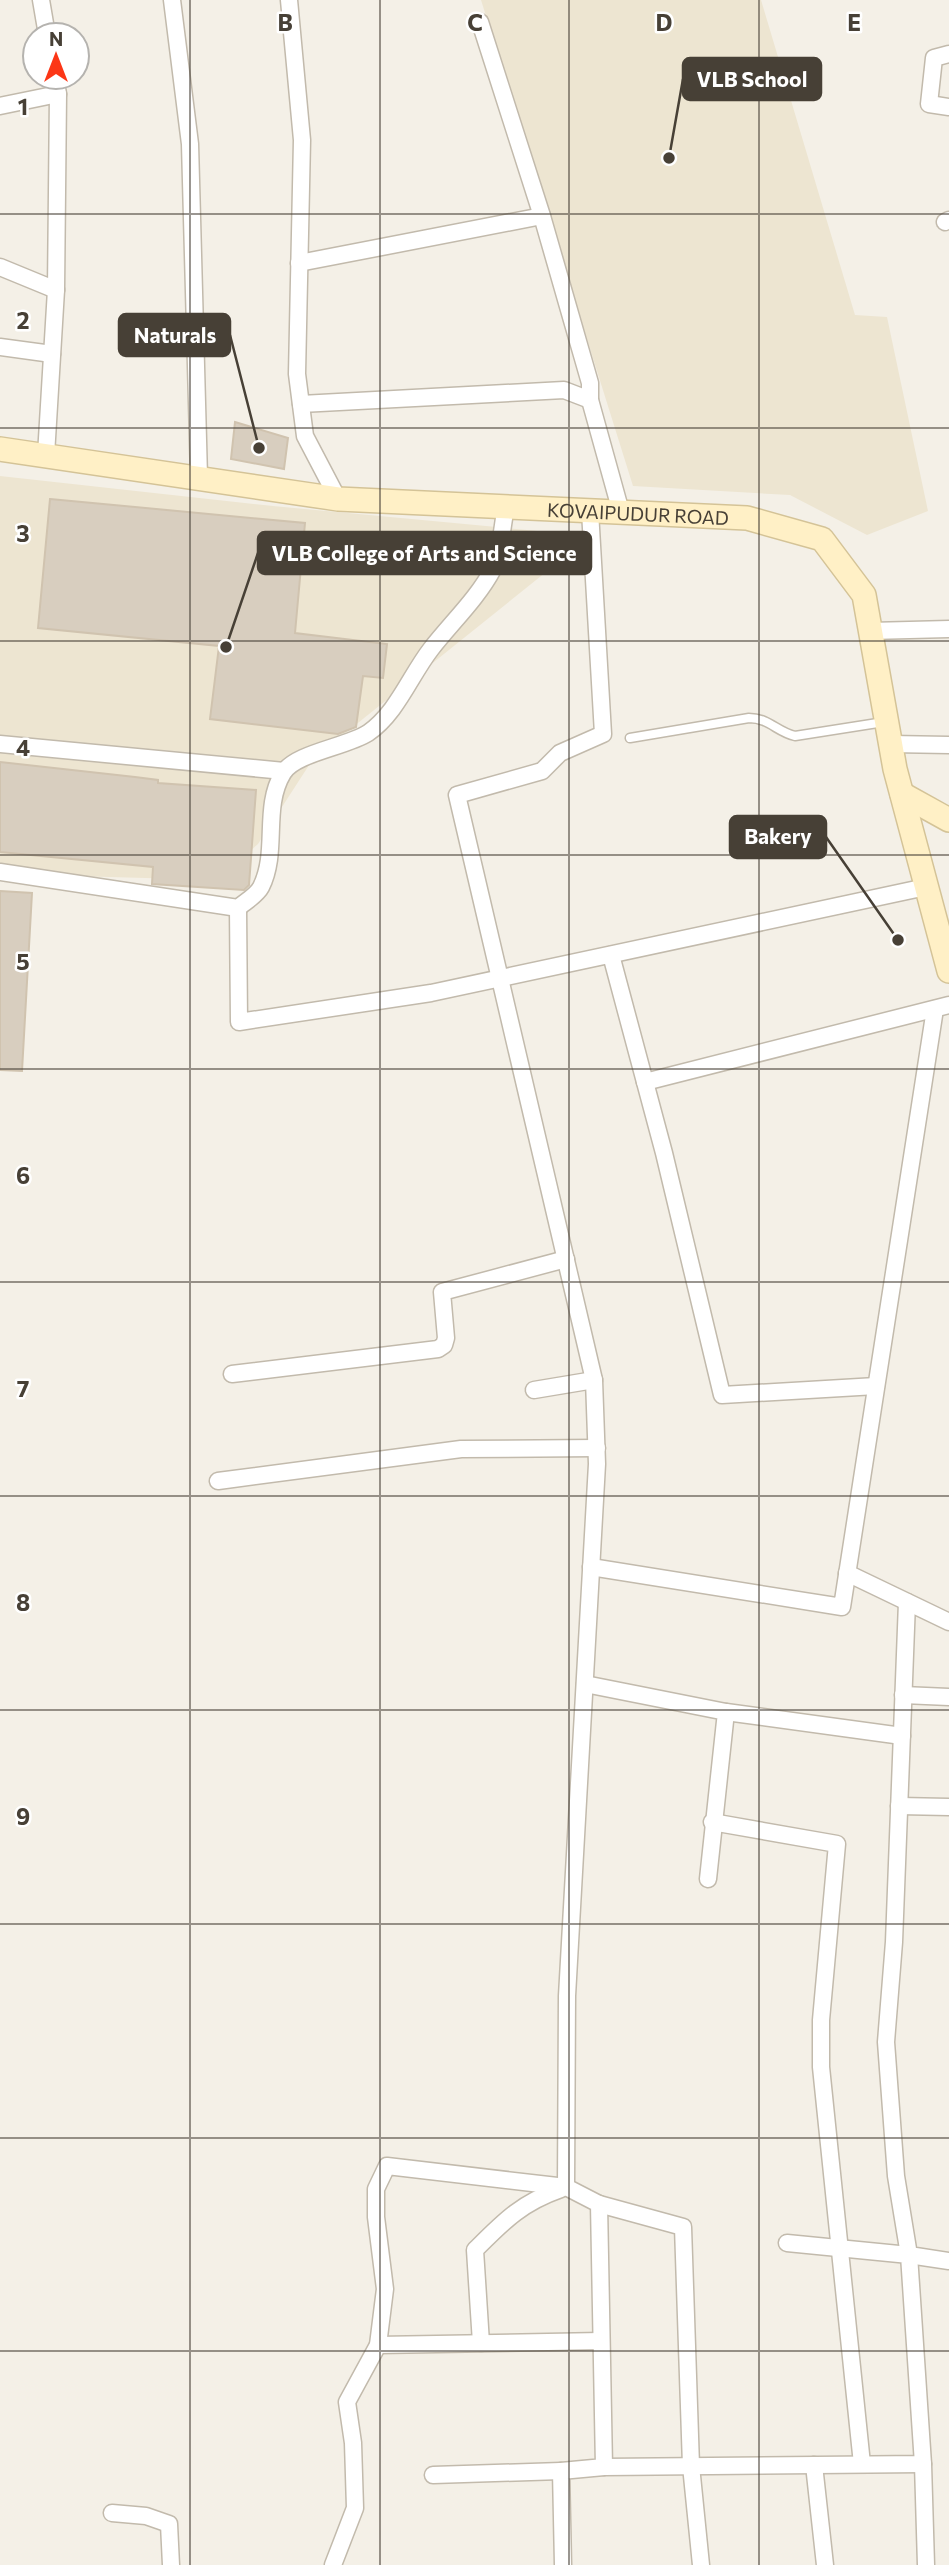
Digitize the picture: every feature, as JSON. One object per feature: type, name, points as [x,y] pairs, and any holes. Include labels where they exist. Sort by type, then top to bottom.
[{"type":"main road","name":"KOVAIPUDUR ROAD","points":[[0,449],[199,477],[282,493],[338,499],[747,518],[822,540],[864,595],[902,794],[949,971]]},
{"type":"main road","points":[[902,794],[949,820]]},
{"type":"street","points":[[41,0],[45,21]]},
{"type":"street","points":[[172,0],[190,144],[199,477]]},
{"type":"street","points":[[289,0],[302,140],[296,374],[305,436],[338,499]]},
{"type":"street","points":[[480,22],[542,216],[590,383],[590,400],[621,512]]},
{"type":"street","points":[[949,54],[934,58],[929,104],[949,107]]},
{"type":"street","points":[[46,455],[56,290],[57,91]]},
{"type":"street","points":[[0,106],[58,94]]},
{"type":"street","points":[[299,263],[542,216]]},
{"type":"street","points":[[0,267],[56,290]]},
{"type":"street","points":[[0,347],[52,355]]},
{"type":"street","points":[[301,404],[564,390],[590,400]]},
{"type":"street","points":[[506,507],[494,567],[463,614],[431,649],[389,714],[369,732],[345,745],[298,760],[284,771],[273,798],[272,846],[261,888],[238,908],[239,1023],[431,993],[926,887]]},
{"type":"street","points":[[566,2187],[567,1996],[597,1448],[594,1380],[457,795],[542,771],[561,753],[603,734],[590,511]]},
{"type":"street","points":[[870,631],[949,629]]},
{"type":"street","points":[[889,733],[949,745]]},
{"type":"street","points":[[0,744],[284,771]]},
{"type":"street","points":[[0,872],[238,908]]},
{"type":"street","points":[[611,955],[722,1395],[876,1386]]},
{"type":"street","points":[[591,1567],[842,1607],[876,1386],[942,1007],[645,1082]]},
{"type":"street","points":[[232,1374],[438,1349],[444,1345],[446,1338],[442,1292],[566,1259]]},
{"type":"street","points":[[534,1390],[594,1380]]},
{"type":"street","points":[[218,1481],[461,1449],[597,1448]]},
{"type":"street","points":[[847,1573],[949,1622]]},
{"type":"street","points":[[907,1602],[894,1942],[886,2042],[896,2176],[909,2255],[923,2464],[926,2565]]},
{"type":"street","points":[[585,1684],[726,1713],[902,1736]]},
{"type":"street","points":[[903,1695],[949,1698]]},
{"type":"street","points":[[708,1879],[712,1822],[726,1713]]},
{"type":"street","points":[[899,1806],[949,1807]]},
{"type":"street","points":[[712,1822],[837,1844],[821,2021],[821,2067],[862,2465]]},
{"type":"street","points":[[333,2565],[355,2508],[347,2402],[378,2345],[385,2289],[376,2217],[376,2189],[387,2166],[566,2187],[599,2204],[683,2227],[691,2466],[701,2565]]},
{"type":"street","points":[[481,2343],[475,2250],[514,2211],[532,2199],[566,2187]]},
{"type":"street","points":[[599,2204],[604,2467]]},
{"type":"street","points":[[787,2243],[949,2261]]},
{"type":"street","points":[[378,2345],[601,2341]]},
{"type":"street","points":[[433,2475],[604,2467],[923,2464]]},
{"type":"street","points":[[814,2465],[825,2565]]},
{"type":"street","points":[[561,2471],[563,2565]]},
{"type":"street","points":[[112,2513],[146,2516],[169,2524],[171,2565]]},
{"type":"lane","points":[[630,738],[749,718],[769,720],[787,734],[795,736],[889,733]]},
{"type":"shaded area","points":[[481,0],[761,0],[855,315],[887,317],[928,511],[867,535],[790,495],[633,486]]},
{"type":"shaded area","points":[[0,476],[273,506],[591,536],[313,759],[258,844],[218,880],[0,874]]},
{"type":"building","points":[[235,422],[288,438],[284,469],[231,459]]},
{"type":"building","points":[[50,499],[305,523],[295,633],[387,644],[383,678],[363,676],[356,727],[338,734],[210,719],[219,646],[38,628]]},
{"type":"building","points":[[0,762],[158,780],[158,783],[256,790],[249,885],[244,890],[152,884],[153,867],[0,852]]},
{"type":"building","points":[[0,891],[32,893],[22,1071],[0,1070]]},
{"type":"place","name":"VLB School","points":[[669,158]]},
{"type":"place","name":"Naturals","points":[[259,448]]},
{"type":"place","name":"VLB College of Arts and Science","points":[[226,647]]},
{"type":"place","name":"Bakery","points":[[898,940]]}]
